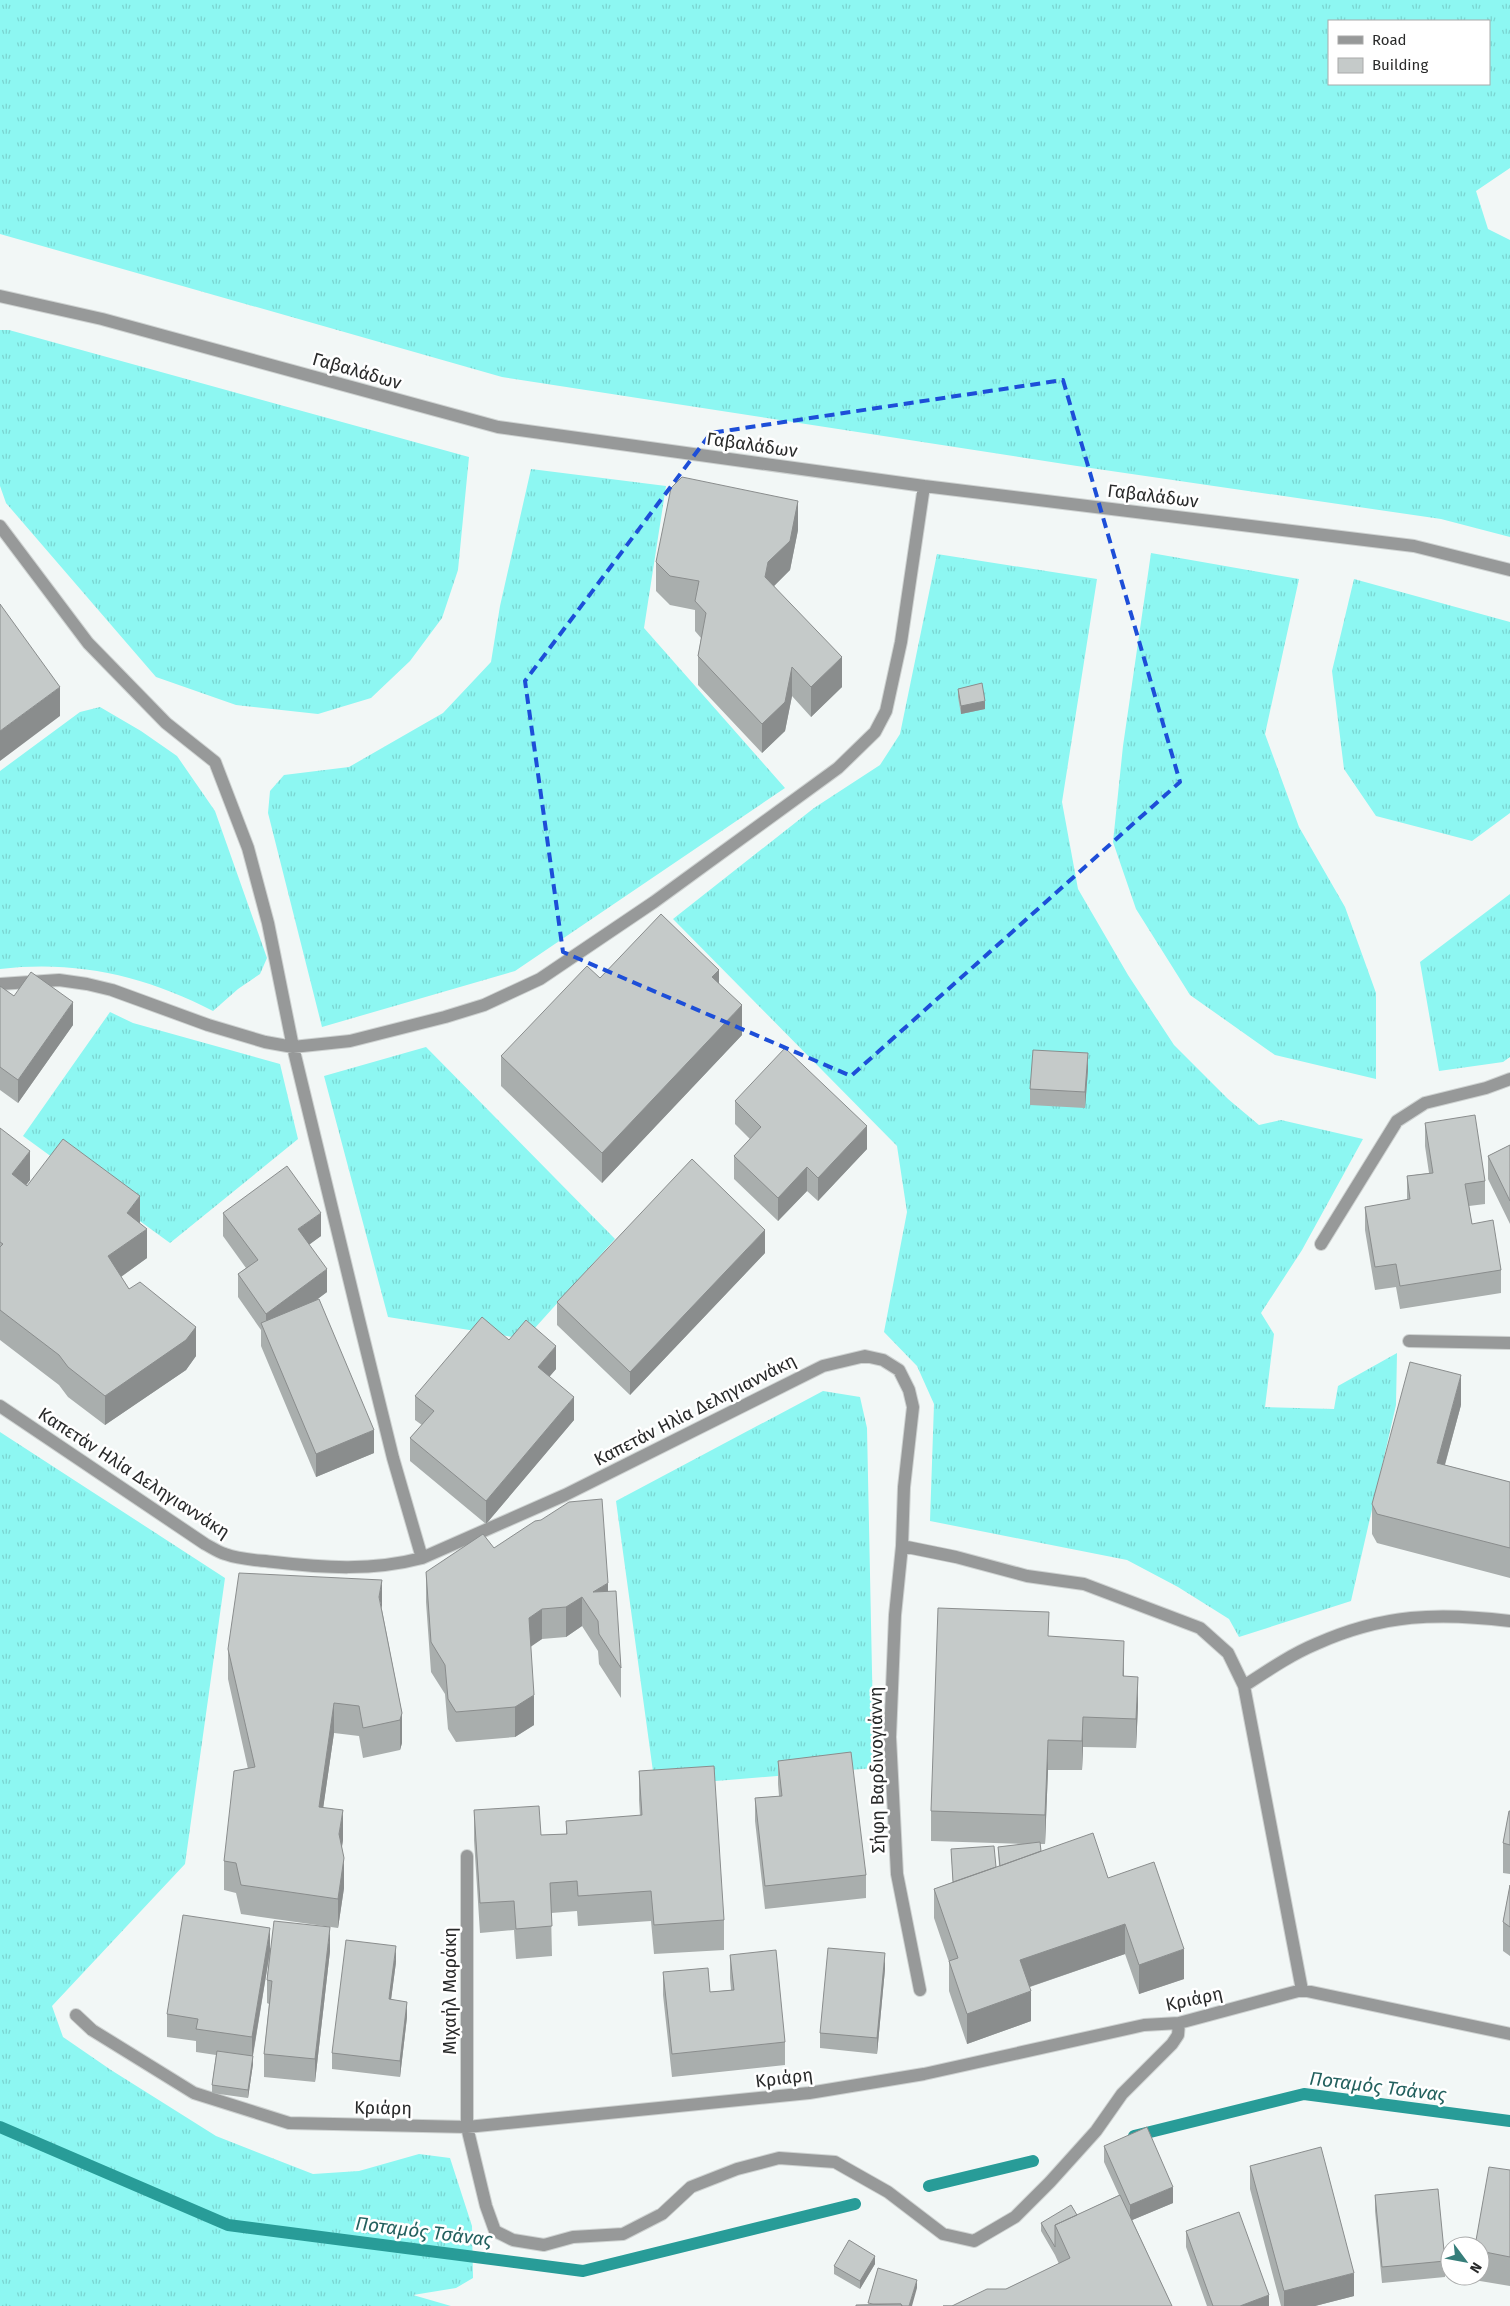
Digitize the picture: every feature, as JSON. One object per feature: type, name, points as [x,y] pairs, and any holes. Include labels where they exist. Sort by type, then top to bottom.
[{"type":"street","name":"Γαβαλάδων","points":[[0,296],[129,327],[498,427],[542,435],[924,486],[1414,546],[1510,570]]},
{"type":"street","points":[[0,984],[51,980],[87,984],[112,990],[208,1025],[265,1042],[294,1047],[350,1041],[445,1018],[484,1005],[540,980],[654,902],[838,768],[875,732],[886,711],[891,694],[901,642],[924,486]]},
{"type":"street","points":[[0,526],[88,643],[166,722],[215,762],[248,848],[268,923],[294,1047],[393,1458],[422,1558]]},
{"type":"street","points":[[1321,1244],[1397,1121],[1425,1103],[1486,1088],[1510,1079]]},
{"type":"street","points":[[1409,1341],[1510,1343]]},
{"type":"street","name":"Καπετάν Ηλία Δεληγιαννάκη","points":[[0,1406],[205,1544],[224,1554],[240,1558],[290,1564],[362,1568],[397,1564],[422,1558],[565,1495],[823,1366],[865,1356],[883,1360],[899,1370],[909,1390],[913,1407],[904,1486],[902,1546]]},
{"type":"street","points":[[902,1546],[956,1556],[1028,1576],[1084,1584],[1200,1628],[1228,1653],[1244,1686],[1302,1990]]},
{"type":"street","name":"Σήφη Βαρδινογιάννη","points":[[902,1546],[895,1614],[890,1737],[896,1874],[920,1990]]},
{"type":"street","points":[[1244,1686],[1316,1643],[1383,1621],[1433,1615],[1510,1621]]},
{"type":"street","name":"Μιχαήλ Μαράκη","points":[[467,1856],[467,2127],[486,2206],[495,2232],[513,2240],[544,2245],[573,2237],[623,2234],[662,2214],[690,2186],[738,2169],[779,2158],[835,2162],[888,2192],[944,2234],[974,2241],[1015,2216],[1050,2182],[1096,2132],[1122,2094],[1172,2044],[1178,2035],[1179,2024]]},
{"type":"street","name":"Κριάρη","points":[[76,2015],[92,2030],[194,2093],[290,2123],[467,2127],[809,2093],[924,2074],[1144,2025],[1179,2024],[1302,1990],[1510,2034]]},
{"type":"highlighted area","points":[[1063,380],[1180,782],[851,1076],[563,952],[525,681],[711,433]]},
{"type":"green space","points":[[0,0],[1510,0],[1510,168],[1476,191],[1488,229],[1510,240],[1510,537],[1441,519],[1077,466],[502,377],[0,234]]},
{"type":"green space","points":[[0,330],[9,330],[469,457],[458,570],[442,618],[410,661],[371,698],[318,714],[236,705],[156,677],[6,503],[0,486]]},
{"type":"green space","points":[[531,469],[666,486],[644,628],[785,788],[515,971],[322,1027],[268,813],[270,791],[284,775],[349,767],[443,713],[491,662],[500,606]]},
{"type":"green space","points":[[1151,553],[1299,579],[1265,734],[1299,827],[1345,907],[1376,993],[1376,1079],[1275,1055],[1190,995],[1136,909],[1113,842],[1123,746]]},
{"type":"green space","points":[[937,554],[1097,579],[1062,802],[1078,889],[1128,975],[1174,1045],[1228,1099],[1259,1125],[1281,1120],[1363,1139],[1302,1250],[1261,1313],[1274,1334],[1265,1407],[1334,1409],[1338,1386],[1397,1353],[1396,1405],[1351,1601],[1239,1637],[1229,1619],[1178,1587],[1127,1560],[930,1521],[934,1404],[917,1366],[884,1332],[907,1212],[897,1146],[673,919],[814,808],[880,765],[900,734]]},
{"type":"green space","points":[[1354,579],[1510,622],[1510,813],[1472,841],[1376,816],[1344,769],[1332,671]]},
{"type":"green space","points":[[100,707],[141,731],[177,756],[215,811],[267,958],[260,974],[238,989],[213,1011],[162,988],[110,974],[56,967],[0,969],[0,771],[80,712]]},
{"type":"green space","points":[[1510,894],[1510,1057],[1503,1062],[1439,1071],[1420,962]]},
{"type":"green space","points":[[110,1012],[133,1023],[280,1064],[298,1139],[170,1243],[23,1136]]},
{"type":"green space","points":[[426,1047],[615,1239],[525,1339],[388,1317],[324,1076]]},
{"type":"green space","points":[[823,1391],[860,1397],[867,1428],[874,1768],[655,1786],[616,1501]]},
{"type":"green space","points":[[0,1432],[225,1578],[185,1864],[52,2006],[63,2037],[111,2070],[216,2136],[313,2174],[359,2171],[419,2154],[450,2158],[472,2226],[473,2278],[456,2288],[413,2295],[451,2306],[0,2306]]},
{"type":"building","points":[[682,477],[798,501],[790,541],[768,562],[765,577],[842,657],[811,687],[792,667],[785,702],[762,724],[698,656],[706,613],[695,601],[699,581],[670,576],[656,562],[671,488]]},
{"type":"building","points":[[0,604],[60,687],[0,731]]},
{"type":"building","points":[[982,683],[985,701],[961,706],[958,689]]},
{"type":"building","points":[[661,914],[719,970],[712,977],[742,1005],[602,1153],[501,1056],[587,966],[600,978]]},
{"type":"building","points":[[31,972],[73,1002],[18,1080],[0,1067],[0,986],[14,996]]},
{"type":"building","points":[[785,1048],[867,1126],[818,1178],[807,1167],[778,1198],[734,1156],[761,1127],[735,1101]]},
{"type":"building","points":[[1033,1050],[1088,1053],[1085,1092],[1030,1089]]},
{"type":"building","points":[[1475,1115],[1485,1181],[1465,1184],[1472,1224],[1493,1220],[1501,1270],[1400,1286],[1396,1264],[1375,1267],[1365,1207],[1410,1199],[1407,1176],[1433,1173],[1425,1123]]},
{"type":"building","points":[[0,1128],[30,1151],[12,1174],[27,1186],[63,1139],[140,1196],[127,1213],[147,1229],[108,1256],[129,1289],[140,1282],[196,1327],[186,1340],[105,1396],[68,1367],[59,1355],[0,1310],[0,1247],[3,1244],[0,1242]]},
{"type":"building","points":[[1510,1145],[1510,1201],[1488,1156]]},
{"type":"building","points":[[692,1159],[765,1230],[630,1372],[557,1302]]},
{"type":"building","points":[[287,1166],[321,1213],[298,1229],[327,1269],[266,1314],[238,1274],[258,1260],[223,1213]]},
{"type":"building","points":[[319,1299],[374,1430],[316,1454],[261,1323]]},
{"type":"building","points":[[482,1317],[509,1340],[526,1320],[556,1346],[538,1367],[574,1397],[486,1501],[410,1438],[434,1411],[415,1396]]},
{"type":"building","points":[[1410,1362],[1461,1375],[1437,1463],[1510,1482],[1510,1548],[1377,1514],[1372,1504]]},
{"type":"building","points":[[602,1499],[608,1583],[593,1592],[616,1591],[621,1668],[599,1634],[598,1621],[582,1597],[566,1607],[542,1609],[529,1618],[534,1695],[515,1707],[456,1712],[448,1699],[445,1665],[431,1642],[426,1572],[483,1534],[494,1548],[535,1521],[541,1520],[569,1502]]},
{"type":"building","points":[[239,1573],[382,1580],[379,1597],[402,1713],[400,1720],[363,1728],[359,1706],[334,1703],[319,1807],[343,1810],[339,1834],[344,1858],[338,1899],[241,1885],[236,1863],[224,1861],[234,1771],[255,1767],[228,1649]]},
{"type":"building","points":[[938,1608],[1049,1612],[1048,1636],[1124,1641],[1123,1676],[1138,1677],[1136,1719],[1083,1717],[1082,1741],[1048,1740],[1045,1815],[931,1811]]},
{"type":"building","points":[[851,1752],[866,1875],[765,1886],[755,1798],[782,1796],[778,1761]]},
{"type":"building","points":[[714,1766],[724,1920],[654,1925],[651,1891],[578,1896],[577,1881],[550,1883],[552,1926],[516,1929],[514,1901],[480,1903],[474,1810],[539,1806],[541,1835],[567,1834],[566,1821],[642,1815],[639,1771]]},
{"type":"building","points":[[1510,1811],[1510,1845],[1503,1843]]},
{"type":"building","points":[[1093,1833],[1108,1878],[1154,1862],[1184,1949],[1139,1965],[1125,1924],[1020,1960],[1031,1991],[967,2014],[949,1961],[958,1958],[934,1889]]},
{"type":"building","points":[[1040,1842],[1041,1851],[1000,1866],[998,1847]]},
{"type":"building","points":[[994,1846],[996,1867],[953,1882],[951,1849]]},
{"type":"building","points":[[1510,1885],[1510,1927],[1503,1922]]},
{"type":"building","points":[[183,1915],[270,1928],[252,2037],[196,2029],[198,2019],[167,2014]]},
{"type":"building","points":[[274,1921],[330,1927],[315,2059],[264,2054],[272,1981],[267,1980]]},
{"type":"building","points":[[346,1940],[396,1946],[389,1999],[407,2002],[400,2061],[332,2053]]},
{"type":"building","points":[[828,1948],[885,1953],[877,2038],[820,2033]]},
{"type":"building","points":[[776,1950],[785,2042],[672,2054],[663,1972],[708,1968],[710,1992],[734,1990],[730,1955]]},
{"type":"building","points":[[217,2051],[253,2056],[248,2090],[212,2085]]},
{"type":"building","points":[[1147,2127],[1173,2187],[1130,2205],[1104,2146]]},
{"type":"building","points":[[1321,2147],[1354,2273],[1284,2291],[1250,2166]]},
{"type":"building","points":[[1489,2167],[1510,2170],[1510,2257],[1490,2253],[1490,2236],[1477,2236]]},
{"type":"building","points":[[1438,2189],[1443,2236],[1440,2236],[1440,2261],[1382,2267],[1375,2195]]},
{"type":"building","points":[[1120,2195],[1172,2306],[952,2306],[987,2289],[1006,2289],[1070,2258],[1055,2225]]},
{"type":"building","points":[[1071,2205],[1077,2215],[1055,2225],[1055,2247],[1041,2223]]},
{"type":"building","points":[[1239,2212],[1269,2295],[1240,2306],[1213,2306],[1186,2231]]},
{"type":"building","points":[[849,2240],[875,2256],[860,2281],[834,2266]]},
{"type":"building","points":[[878,2268],[917,2280],[909,2306],[868,2303]]},
{"type":"building","points":[[901,2304],[902,2306],[856,2306],[856,2305]]},
{"type":"waterway","name":"Ποταμός Τσάνας","points":[[1134,2136],[1304,2094],[1510,2121]]},
{"type":"waterway","name":"Ποταμός Τσάνας","points":[[0,2127],[228,2225],[583,2271],[855,2204]]},
{"type":"waterway","name":"Ποταμός Τσάνας","points":[[929,2186],[1033,2161]]}]
